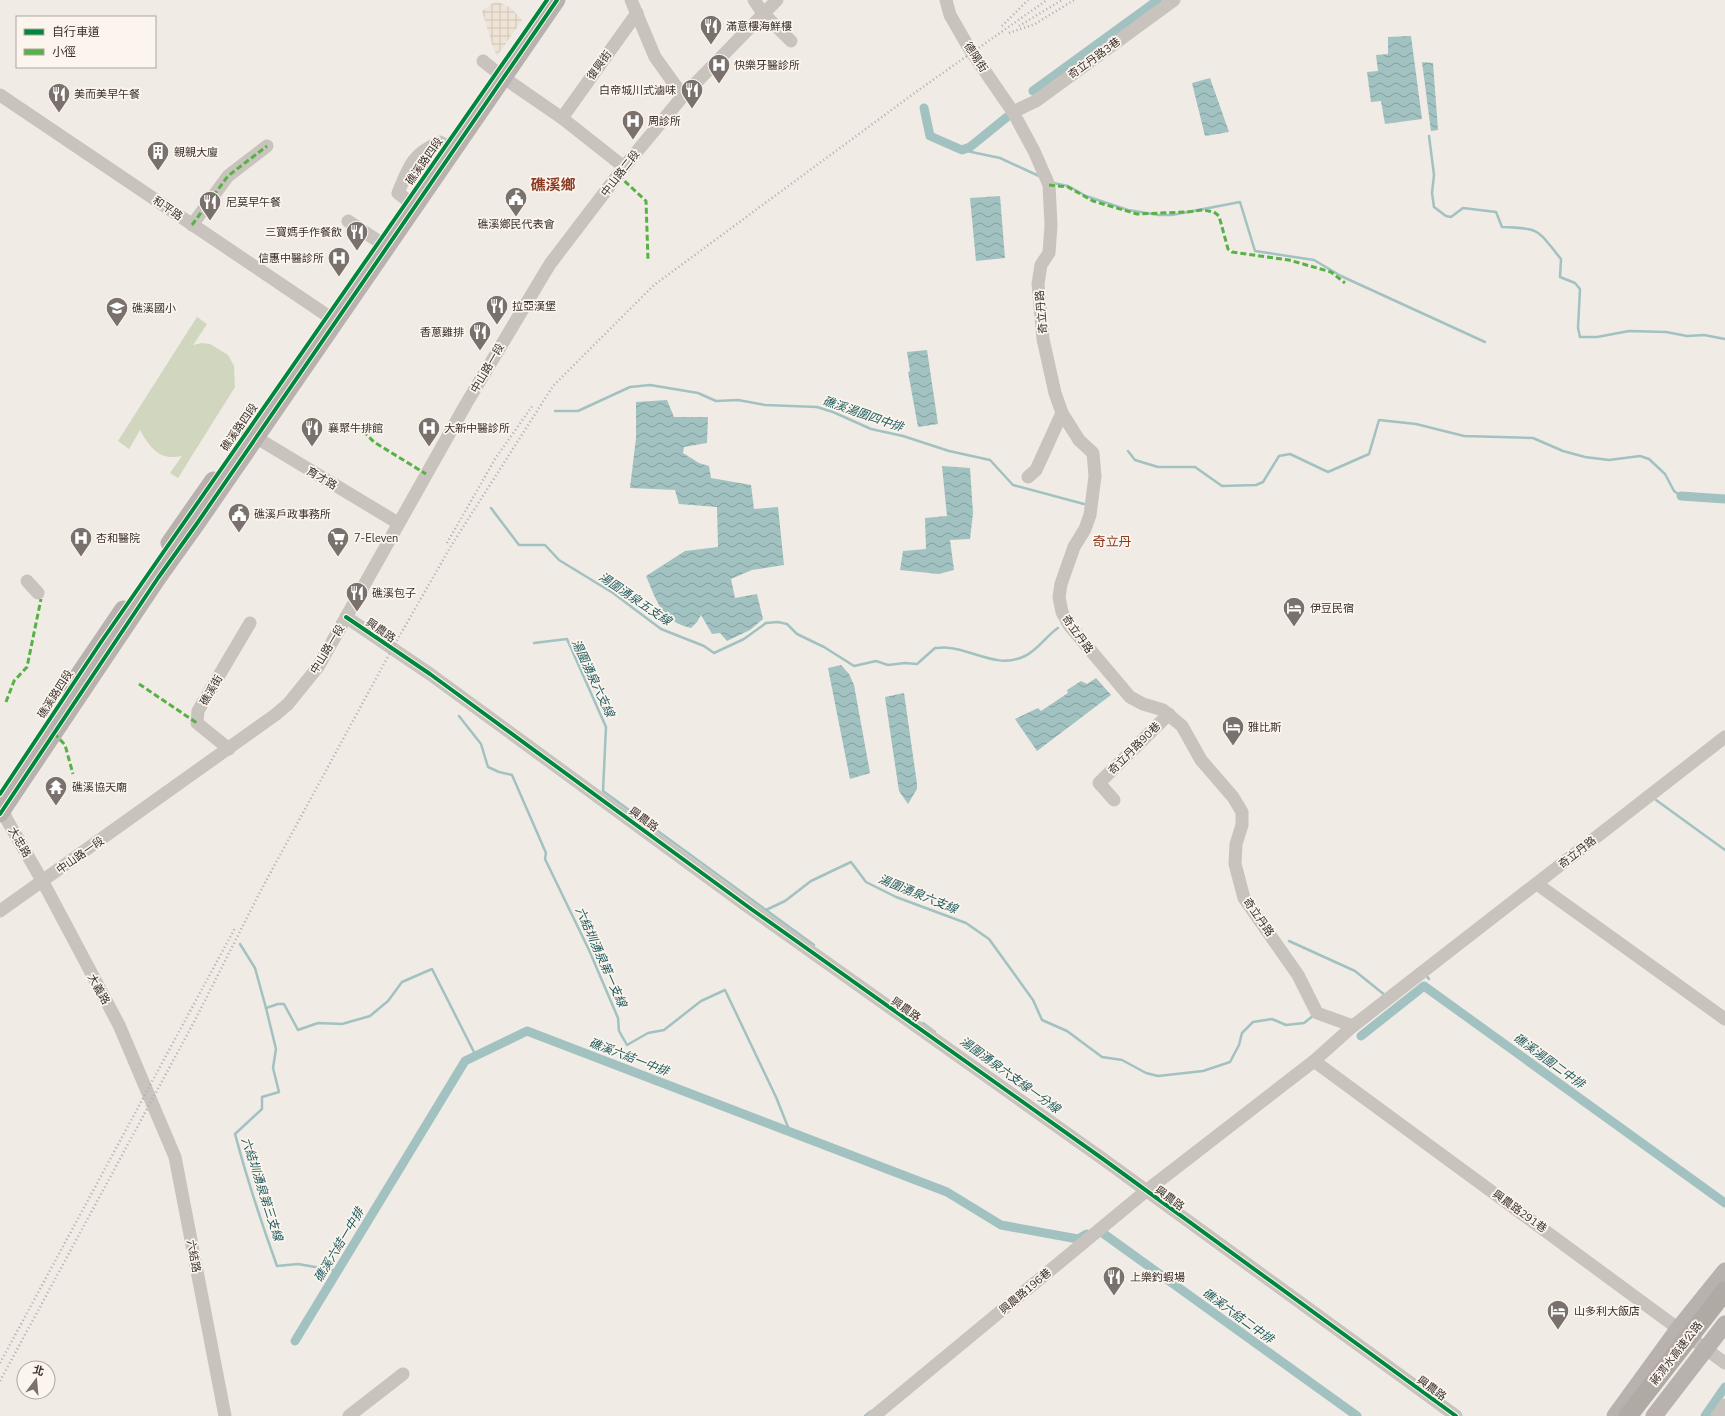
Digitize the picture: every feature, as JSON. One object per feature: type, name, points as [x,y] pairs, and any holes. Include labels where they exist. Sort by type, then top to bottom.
[{"type":"highway","name":"蔣渭水高速公路","points":[[1628,1416],[1725,1291]]},
{"type":"highway","name":"蔣渭水高速公路","points":[[1641,1416],[1725,1311]]},
{"type":"main road","points":[[500,75],[547,0]]},
{"type":"main road","points":[[500,75],[557,0]]},
{"type":"main road","name":"礁溪路四段","points":[[1,805],[101,642],[251,435],[333,318],[411,203],[428,166],[450,147],[500,75]]},
{"type":"main road","points":[[1616,1416],[1679,1328],[1725,1271]]},
{"type":"main road","points":[[1654,1416],[1725,1324]]},
{"type":"main road","points":[[1616,1416],[1632,1411],[1641,1416]]},
{"type":"street","points":[[631,0],[655,57],[683,96]]},
{"type":"street","points":[[754,0],[763,13],[791,41]]},
{"type":"street","name":"中山路二段","points":[[550,264],[624,167],[683,96],[763,13],[778,0]]},
{"type":"street","name":"德陽街","points":[[946,0],[950,15],[970,48],[1013,112]]},
{"type":"street","name":"奇立丹路3巷","points":[[1013,112],[1036,101],[1174,0]]},
{"type":"street","name":"復興街","points":[[562,118],[636,12]]},
{"type":"street","points":[[483,61],[500,75],[562,118],[624,167]]},
{"type":"street","name":"和平路","points":[[0,95],[333,318]]},
{"type":"street","name":"奇立丹路","points":[[1013,112],[1034,151],[1049,185],[1051,224],[1049,253],[1042,265],[1038,284],[1043,339],[1055,393],[1062,413],[1079,440],[1093,454],[1096,476],[1090,515],[1085,529],[1074,547],[1061,584],[1059,597],[1062,612],[1069,625],[1130,697],[1169,714],[1182,726],[1201,760],[1233,797],[1242,812],[1242,825],[1236,844],[1235,864],[1244,898],[1290,961],[1317,1013],[1353,1026]]},
{"type":"street","points":[[192,225],[228,176],[267,146]]},
{"type":"street","points":[[348,221],[383,244]]},
{"type":"street","name":"中山路一段","points":[[0,911],[229,749],[288,704],[318,667],[473,391],[550,264]]},
{"type":"street","points":[[1028,477],[1036,470],[1062,413]]},
{"type":"street","name":"育才路","points":[[251,435],[398,523]]},
{"type":"street","points":[[27,581],[38,593]]},
{"type":"street","name":"興農路","points":[[346,617],[430,674],[760,915],[1146,1191],[1456,1416]]},
{"type":"street","name":"礁溪街","points":[[229,749],[197,723],[198,711],[250,623]]},
{"type":"street","name":"奇立丹路90巷","points":[[1114,800],[1099,783],[1169,714]]},
{"type":"street","name":"奇立丹路","points":[[1146,1191],[1314,1062],[1353,1026],[1725,737]]},
{"type":"street","name":"大忠路","points":[[1,805],[43,882]]},
{"type":"street","name":"大義路","points":[[43,882],[119,1025],[150,1099]]},
{"type":"street","points":[[1537,884],[1725,1019]]},
{"type":"street","name":"興農路291巷","points":[[1314,1062],[1725,1363]]},
{"type":"street","name":"六結路","points":[[150,1099],[175,1157],[225,1416]]},
{"type":"street","name":"興農路196巷","points":[[874,1416],[1146,1191]]},
{"type":"street","points":[[349,1416],[403,1374]]},
{"type":"street","points":[[1717,1416],[1725,1405]]},
{"type":"green space","points":[[197,317],[207,324],[193,345],[202,343],[210,344],[228,355],[234,366],[235,387],[178,478],[170,473],[182,456],[168,457],[156,452],[140,430],[129,449],[118,441]]},
{"type":"shaded area","points":[[496,1],[511,8],[522,20],[497,56],[482,11]]},
{"type":"water","points":[[1411,36],[1422,119],[1385,124],[1381,101],[1371,102],[1367,72],[1378,71],[1376,55],[1388,54],[1388,37]]},
{"type":"water","points":[[1422,62],[1433,63],[1438,130],[1431,131]]},
{"type":"water","points":[[1210,78],[1229,132],[1205,136],[1192,83]]},
{"type":"water","points":[[1000,196],[1005,258],[976,261],[970,198]]},
{"type":"water","points":[[927,350],[938,424],[918,427],[908,372],[910,371],[907,352]]},
{"type":"water","points":[[667,400],[674,417],[708,417],[707,443],[684,447],[683,453],[699,463],[709,466],[711,478],[751,485],[754,509],[778,507],[784,565],[752,570],[731,579],[735,598],[757,594],[763,619],[750,630],[727,641],[720,633],[712,634],[701,615],[691,628],[681,625],[666,615],[657,602],[646,576],[685,551],[718,547],[717,507],[679,504],[675,490],[630,488],[636,438],[636,402]]},
{"type":"water","points":[[942,466],[970,468],[973,513],[970,539],[950,540],[954,570],[939,574],[900,570],[903,551],[926,549],[925,518],[947,516]]},
{"type":"water","points":[[841,665],[849,674],[854,685],[870,773],[850,779],[828,668]]},
{"type":"water","points":[[1096,678],[1111,695],[1037,751],[1015,719],[1038,708],[1041,711],[1068,693],[1067,690],[1081,681],[1087,684]]},
{"type":"water","points":[[904,693],[917,784],[917,789],[908,804],[899,791],[885,697]]},
{"type":"waterway","points":[[1033,91],[1158,0]]},
{"type":"waterway","points":[[924,108],[930,136],[962,150],[970,147],[1007,117]]},
{"type":"waterway","points":[[1429,136],[1434,175],[1432,193],[1434,207],[1446,216],[1451,217],[1463,208],[1496,212],[1502,227],[1525,228],[1538,232],[1561,259],[1560,277],[1575,283],[1580,289],[1578,328],[1580,337],[1597,337],[1629,331],[1666,332],[1687,336],[1704,335],[1725,339]]},
{"type":"waterway","points":[[962,150],[1000,158],[1039,176]]},
{"type":"waterway","points":[[1053,183],[1068,186],[1086,196],[1128,210],[1159,215],[1172,215],[1240,202],[1255,251],[1314,260],[1341,276],[1485,342]]},
{"type":"waterway","name":"礁溪湯圍四中排","points":[[555,411],[578,411],[630,387],[650,385],[698,393],[716,401],[738,400],[765,405],[817,407],[833,412],[871,429],[903,436],[949,451],[990,460],[1013,485],[1084,504]]},
{"type":"waterway","points":[[1128,451],[1135,460],[1158,467],[1195,467],[1222,486],[1256,485],[1263,482],[1279,456],[1290,454],[1328,472],[1369,454],[1379,420],[1416,424],[1464,436],[1533,438],[1563,451],[1585,457],[1609,460],[1640,456],[1649,459],[1665,474],[1674,491],[1681,496]]},
{"type":"waterway","points":[[1681,496],[1725,499]]},
{"type":"waterway","name":"湯圍湧泉五支線","points":[[491,508],[519,545],[545,545],[559,560],[613,593],[661,629],[704,646],[714,653],[744,639],[766,623],[778,622],[787,624],[797,634],[824,647],[854,666],[876,661],[888,665],[905,663],[917,664],[935,648],[960,650],[987,658],[1006,661],[1015,660],[1030,653],[1058,628]]},
{"type":"waterway","name":"湯圍湧泉六支線","points":[[534,643],[567,639],[606,727],[603,791],[766,910],[785,901],[811,881],[851,862],[866,882],[896,897],[966,923],[989,939],[1033,1000],[1042,1020],[1067,1031],[1102,1057],[1122,1060],[1146,1073],[1158,1076],[1203,1071],[1230,1062],[1239,1045],[1242,1033],[1253,1022],[1272,1019],[1286,1025],[1304,1023],[1314,1015]]},
{"type":"waterway","name":"六結圳湧泉第一支線","points":[[459,716],[481,744],[488,767],[499,772],[512,775],[546,853],[545,859],[589,950],[618,1018],[619,1031],[627,1045],[648,1033],[664,1030],[701,1001],[725,990],[776,1097],[790,1132]]},
{"type":"waterway","points":[[1656,800],[1725,850]]},
{"type":"waterway","name":"湯圍湧泉六支線一分線","points":[[766,910],[814,945]]},
{"type":"waterway","points":[[1289,941],[1355,971],[1386,996]]},
{"type":"waterway","name":"六結圳湧泉第三支線","points":[[240,944],[255,968],[266,1008],[276,1049],[273,1068],[279,1092],[262,1097],[262,1109],[235,1134],[244,1167],[277,1266],[298,1264],[338,1271]]},
{"type":"waterway","points":[[266,1008],[278,1004],[284,1004],[298,1030],[318,1023],[342,1024],[370,1016],[388,1001],[402,982],[432,969],[477,1058]]},
{"type":"waterway","points":[[1425,974],[1429,979]]},
{"type":"waterway","name":"礁溪湯圍二中排","points":[[1361,1036],[1424,986],[1725,1203]]},
{"type":"waterway","name":"湯圍湧泉六支線一分線","points":[[923,1023],[935,1032]]},
{"type":"waterway","name":"礁溪六結一中排","points":[[295,1341],[465,1061],[527,1031],[947,1192],[1001,1225],[1078,1239],[1087,1234]]},
{"type":"waterway","name":"礁溪六結二中排","points":[[1104,1234],[1357,1416]]},
{"type":"waterway","points":[[1705,1416],[1725,1387]]},
{"type":"waterway","points":[[865,1416],[871,1411]]},
{"type":"railway","points":[[1002,26],[1028,0]]},
{"type":"railway","points":[[0,1381],[194,1022],[260,892],[392,649],[451,546],[553,386],[654,285],[920,89],[1047,0]]},
{"type":"railway","points":[[1019,26],[1062,0]]},
{"type":"railway","points":[[1009,33],[1035,24],[1074,0]]},
{"type":"railway","points":[[447,543],[495,459],[533,405]]},
{"type":"railway","points":[[0,1363],[235,928]]},
{"type":"marked path","points":[[192,225],[228,176],[267,146]]},
{"type":"marked path","points":[[618,175],[646,201],[648,260]]},
{"type":"marked path","points":[[1049,185],[1068,187],[1093,201],[1137,214],[1203,210],[1214,212],[1219,216],[1228,249],[1232,252],[1289,260],[1331,272],[1345,283]]},
{"type":"marked path","points":[[363,431],[374,442],[426,474]]},
{"type":"marked path","points":[[6,702],[14,681],[27,667],[41,599]]},
{"type":"marked path","points":[[139,684],[197,723]]},
{"type":"marked path","points":[[54,733],[65,745],[73,774]]},
{"type":"cycle path","points":[[0,794],[101,642],[547,0]]},
{"type":"cycle path","points":[[0,814],[158,578],[557,0]]},
{"type":"cycle path","points":[[346,617],[430,674],[747,906],[1103,1159],[1456,1416]]},
{"type":"place","name":"滿意樓海鮮樓","points":[[711,46]]},
{"type":"place","name":"快樂牙醫診所","points":[[719,84]]},
{"type":"place","name":"白帝城川式滷味","points":[[692,110]]},
{"type":"place","name":"美而美早午餐","points":[[59,114]]},
{"type":"place","name":"周診所","points":[[633,140]]},
{"type":"place","name":"親親大廈","points":[[158,172]]},
{"type":"place","name":"礁溪鄉民代表會","points":[[516,218]]},
{"type":"place","name":"尼莫早午餐","points":[[210,222]]},
{"type":"place","name":"三寶媽手作餐飲","points":[[357,252]]},
{"type":"place","name":"信惠中醫診所","points":[[339,278]]},
{"type":"place","name":"拉亞漢堡","points":[[497,326]]},
{"type":"place","name":"礁溪國小","points":[[117,328]]},
{"type":"place","name":"香蔥雞排","points":[[480,352]]},
{"type":"place","name":"襄聚牛排館","points":[[312,448]]},
{"type":"place","name":"大新中醫診所","points":[[429,448]]},
{"type":"place","name":"礁溪戶政事務所","points":[[239,534]]},
{"type":"place","name":"杏和醫院","points":[[81,558]]},
{"type":"place","name":"7-Eleven","points":[[338,558]]},
{"type":"place","name":"礁溪包子","points":[[357,612]]},
{"type":"place","name":"伊豆民宿","points":[[1294,628]]},
{"type":"place","name":"雅比斯","points":[[1233,746]]},
{"type":"place","name":"礁溪協天廟","points":[[56,806]]},
{"type":"place","name":"上樂釣蝦場","points":[[1114,1296]]},
{"type":"place","name":"山多利大飯店","points":[[1558,1330]]},
{"type":"district","name":"礁溪鄉","points":[[553,185]]},
{"type":"district","name":"奇立丹","points":[[1112,541]]}]
